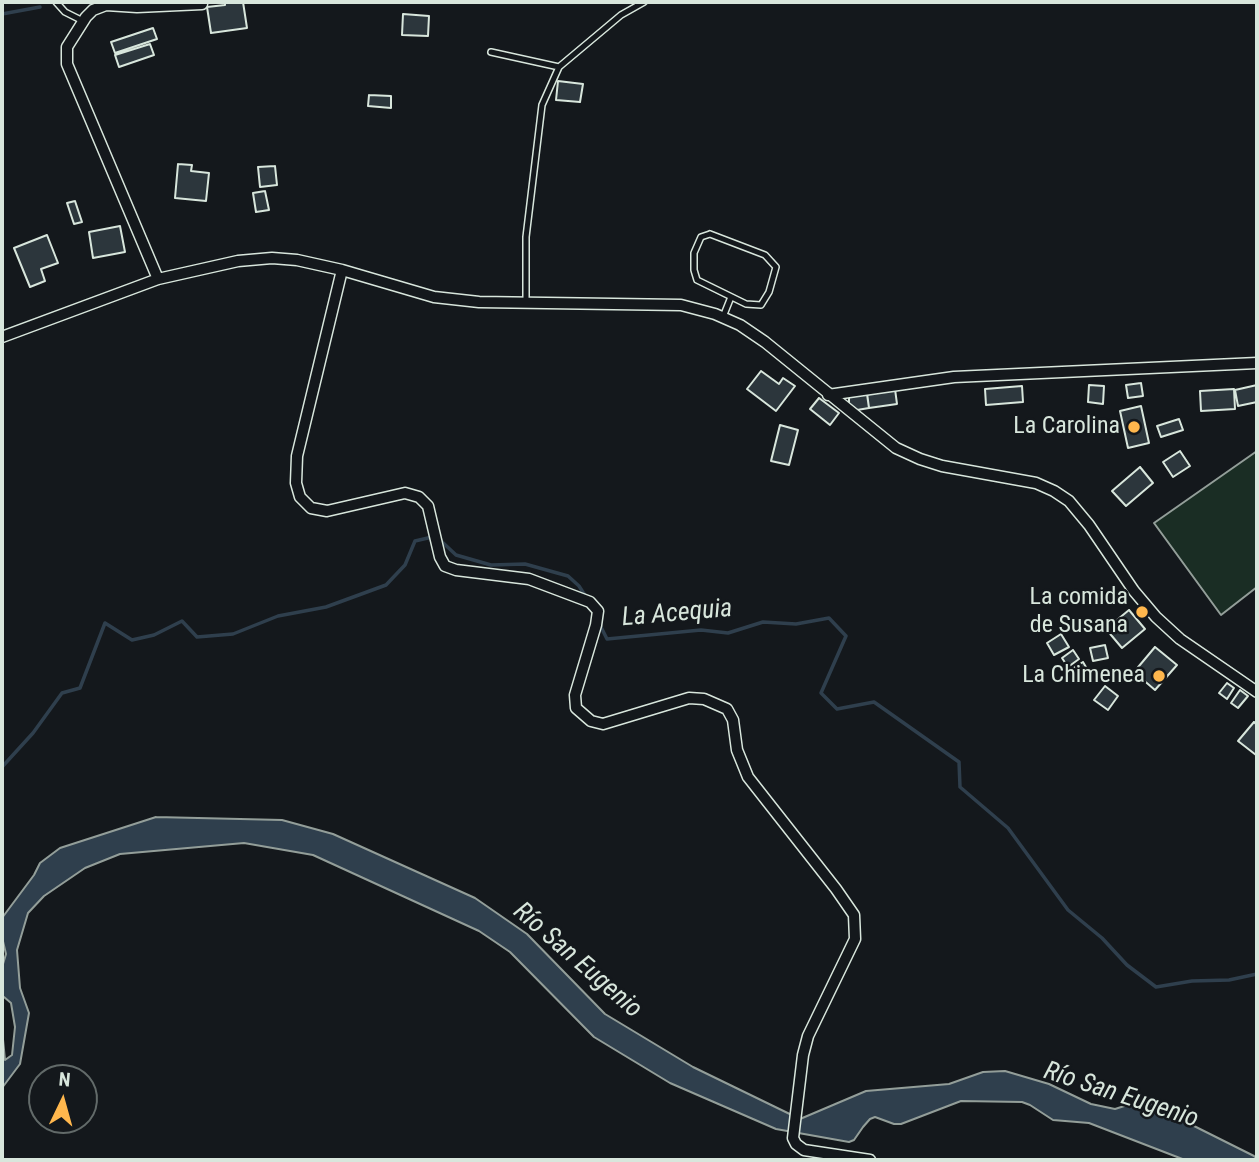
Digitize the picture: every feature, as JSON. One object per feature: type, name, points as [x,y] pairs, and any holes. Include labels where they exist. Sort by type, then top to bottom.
[{"type":"street","points":[[158,279],[67,64],[67,47],[93,9],[106,5],[137,7],[202,4]]},
{"type":"street","points":[[2,337],[158,279],[238,261],[272,258],[297,260],[342,270],[434,297],[479,302],[681,305],[723,317],[740,325],[765,342],[896,448],[920,460],[1036,483],[1054,491],[1069,502],[1089,525],[1134,591],[1156,617],[1180,639],[1257,692]]},
{"type":"street","points":[[342,270],[297,456],[296,482],[300,497],[311,508],[327,511],[405,493],[419,497],[428,506],[440,557],[445,566],[456,570],[530,579],[590,602],[598,611],[596,625],[575,695],[576,708],[591,721],[603,724],[689,698],[704,699],[727,709],[733,720],[737,750],[748,777],[854,915],[855,939],[808,1036],[803,1055],[793,1138],[804,1150],[870,1160]]},
{"type":"street","points":[[828,395],[954,377],[1257,363]]},
{"type":"lane","points":[[56,2],[65,12],[83,21]]},
{"type":"lane","points":[[526,302],[526,237],[542,105],[559,67],[621,15],[644,2]]},
{"type":"lane","points":[[492,52],[559,67]]},
{"type":"lane","points":[[710,234],[765,255],[776,267],[769,292],[761,305],[746,304],[731,297],[697,280],[694,253],[702,237],[710,234]]},
{"type":"lane","points":[[723,317],[731,297]]},
{"type":"green space","points":[[1257,451],[1257,587],[1221,615],[1154,523]]},
{"type":"water","name":"Río San Eugenio","points":[[156,817],[282,820],[333,834],[475,898],[527,934],[605,1014],[693,1067],[800,1119],[866,1091],[949,1084],[983,1072],[1005,1071],[1049,1084],[1091,1104],[1115,1109],[1140,1101],[1146,1102],[1254,1156],[1257,1160],[1185,1160],[1089,1123],[1053,1120],[1022,1102],[961,1101],[901,1124],[875,1117],[849,1142],[776,1129],[670,1083],[594,1037],[510,952],[479,931],[313,855],[244,843],[120,854],[85,868],[44,896],[28,913],[17,950],[20,988],[29,1013],[20,1064],[2,1088],[2,1029],[5,1060],[12,1055],[15,1027],[11,1003],[4,997],[2,1000],[3,964],[6,954],[2,918],[40,863],[60,848]]},
{"type":"building","points":[[225,2],[243,2],[247,28],[211,33],[207,7],[225,5]]},
{"type":"building","points":[[403,14],[429,16],[428,36],[402,35]]},
{"type":"building","points":[[153,28],[157,39],[115,53],[111,42]]},
{"type":"building","points":[[150,44],[154,55],[119,67],[115,55]]},
{"type":"building","points":[[558,81],[583,84],[580,102],[556,100]]},
{"type":"building","points":[[369,95],[391,96],[391,108],[368,106]]},
{"type":"building","points":[[178,164],[192,165],[191,171],[209,173],[206,201],[175,198]]},
{"type":"building","points":[[275,166],[277,185],[260,187],[258,167]]},
{"type":"building","points":[[265,191],[269,210],[256,212],[253,193]]},
{"type":"building","points":[[75,201],[82,222],[74,224],[67,203]]},
{"type":"building","points":[[120,226],[125,252],[93,258],[89,232]]},
{"type":"building","points":[[47,235],[58,263],[41,269],[45,281],[30,287],[14,248]]},
{"type":"building","points":[[761,371],[779,384],[783,378],[795,386],[776,411],[747,389]]},
{"type":"building","points":[[1141,383],[1143,396],[1128,398],[1126,385]]},
{"type":"building","points":[[1089,385],[1104,386],[1103,404],[1088,402]]},
{"type":"building","points":[[1257,385],[1257,402],[1238,406],[1235,390]]},
{"type":"building","points":[[1022,386],[1023,402],[986,405],[985,389]]},
{"type":"building","points":[[895,389],[897,404],[869,408],[867,393]]},
{"type":"building","points":[[1234,389],[1235,409],[1201,411],[1200,391]]},
{"type":"building","points":[[867,394],[869,408],[857,410],[849,404],[849,397]]},
{"type":"building","points":[[819,398],[839,413],[830,425],[810,409]]},
{"type":"building","points":[[1141,406],[1149,443],[1128,448],[1120,411]]},
{"type":"building","points":[[1179,419],[1183,430],[1161,437],[1157,426]]},
{"type":"building","points":[[780,425],[798,430],[789,465],[771,461]]},
{"type":"building","points":[[1180,451],[1190,466],[1173,477],[1163,462]]},
{"type":"building","points":[[1140,467],[1153,483],[1126,506],[1112,491]]},
{"type":"building","points":[[1129,610],[1145,629],[1122,648],[1106,629]]},
{"type":"building","points":[[1061,634],[1069,647],[1054,655],[1047,643]]},
{"type":"building","points":[[1105,645],[1108,658],[1093,661],[1090,648]]},
{"type":"building","points":[[1155,647],[1177,665],[1155,690],[1134,672]]},
{"type":"building","points":[[1073,650],[1079,659],[1068,667],[1062,658]]},
{"type":"building","points":[[1083,662],[1090,674],[1076,683],[1069,671]]},
{"type":"building","points":[[1227,683],[1234,688],[1227,699],[1219,693]]},
{"type":"building","points":[[1105,686],[1118,696],[1108,710],[1094,700]]},
{"type":"building","points":[[1240,690],[1248,696],[1238,708],[1231,703]]},
{"type":"building","points":[[1254,722],[1257,725],[1256,755],[1238,741]]},
{"type":"waterway","points":[[2,14],[40,7]]},
{"type":"waterway","name":"La Acequia","points":[[2,767],[33,733],[62,693],[80,688],[105,623],[132,640],[154,635],[182,621],[197,637],[233,634],[278,616],[326,607],[386,585],[405,565],[415,541],[432,537]]},
{"type":"waterway","name":"La Acequia","points":[[438,538],[456,555],[491,565],[525,564],[568,576],[586,597]]},
{"type":"waterway","name":"La Acequia","points":[[600,625],[607,639],[701,630],[728,633],[763,622],[796,624],[829,618],[846,636],[821,693],[837,709],[874,702],[959,762],[960,787],[1008,828],[1068,910],[1102,938],[1127,965],[1156,987],[1192,981],[1229,980],[1257,974]]},
{"type":"place","name":"La Carolina","points":[[1134,427]]},
{"type":"place","name":"La comida de Susana","points":[[1142,612]]},
{"type":"place","name":"La Chimenea","points":[[1159,676]]}]
